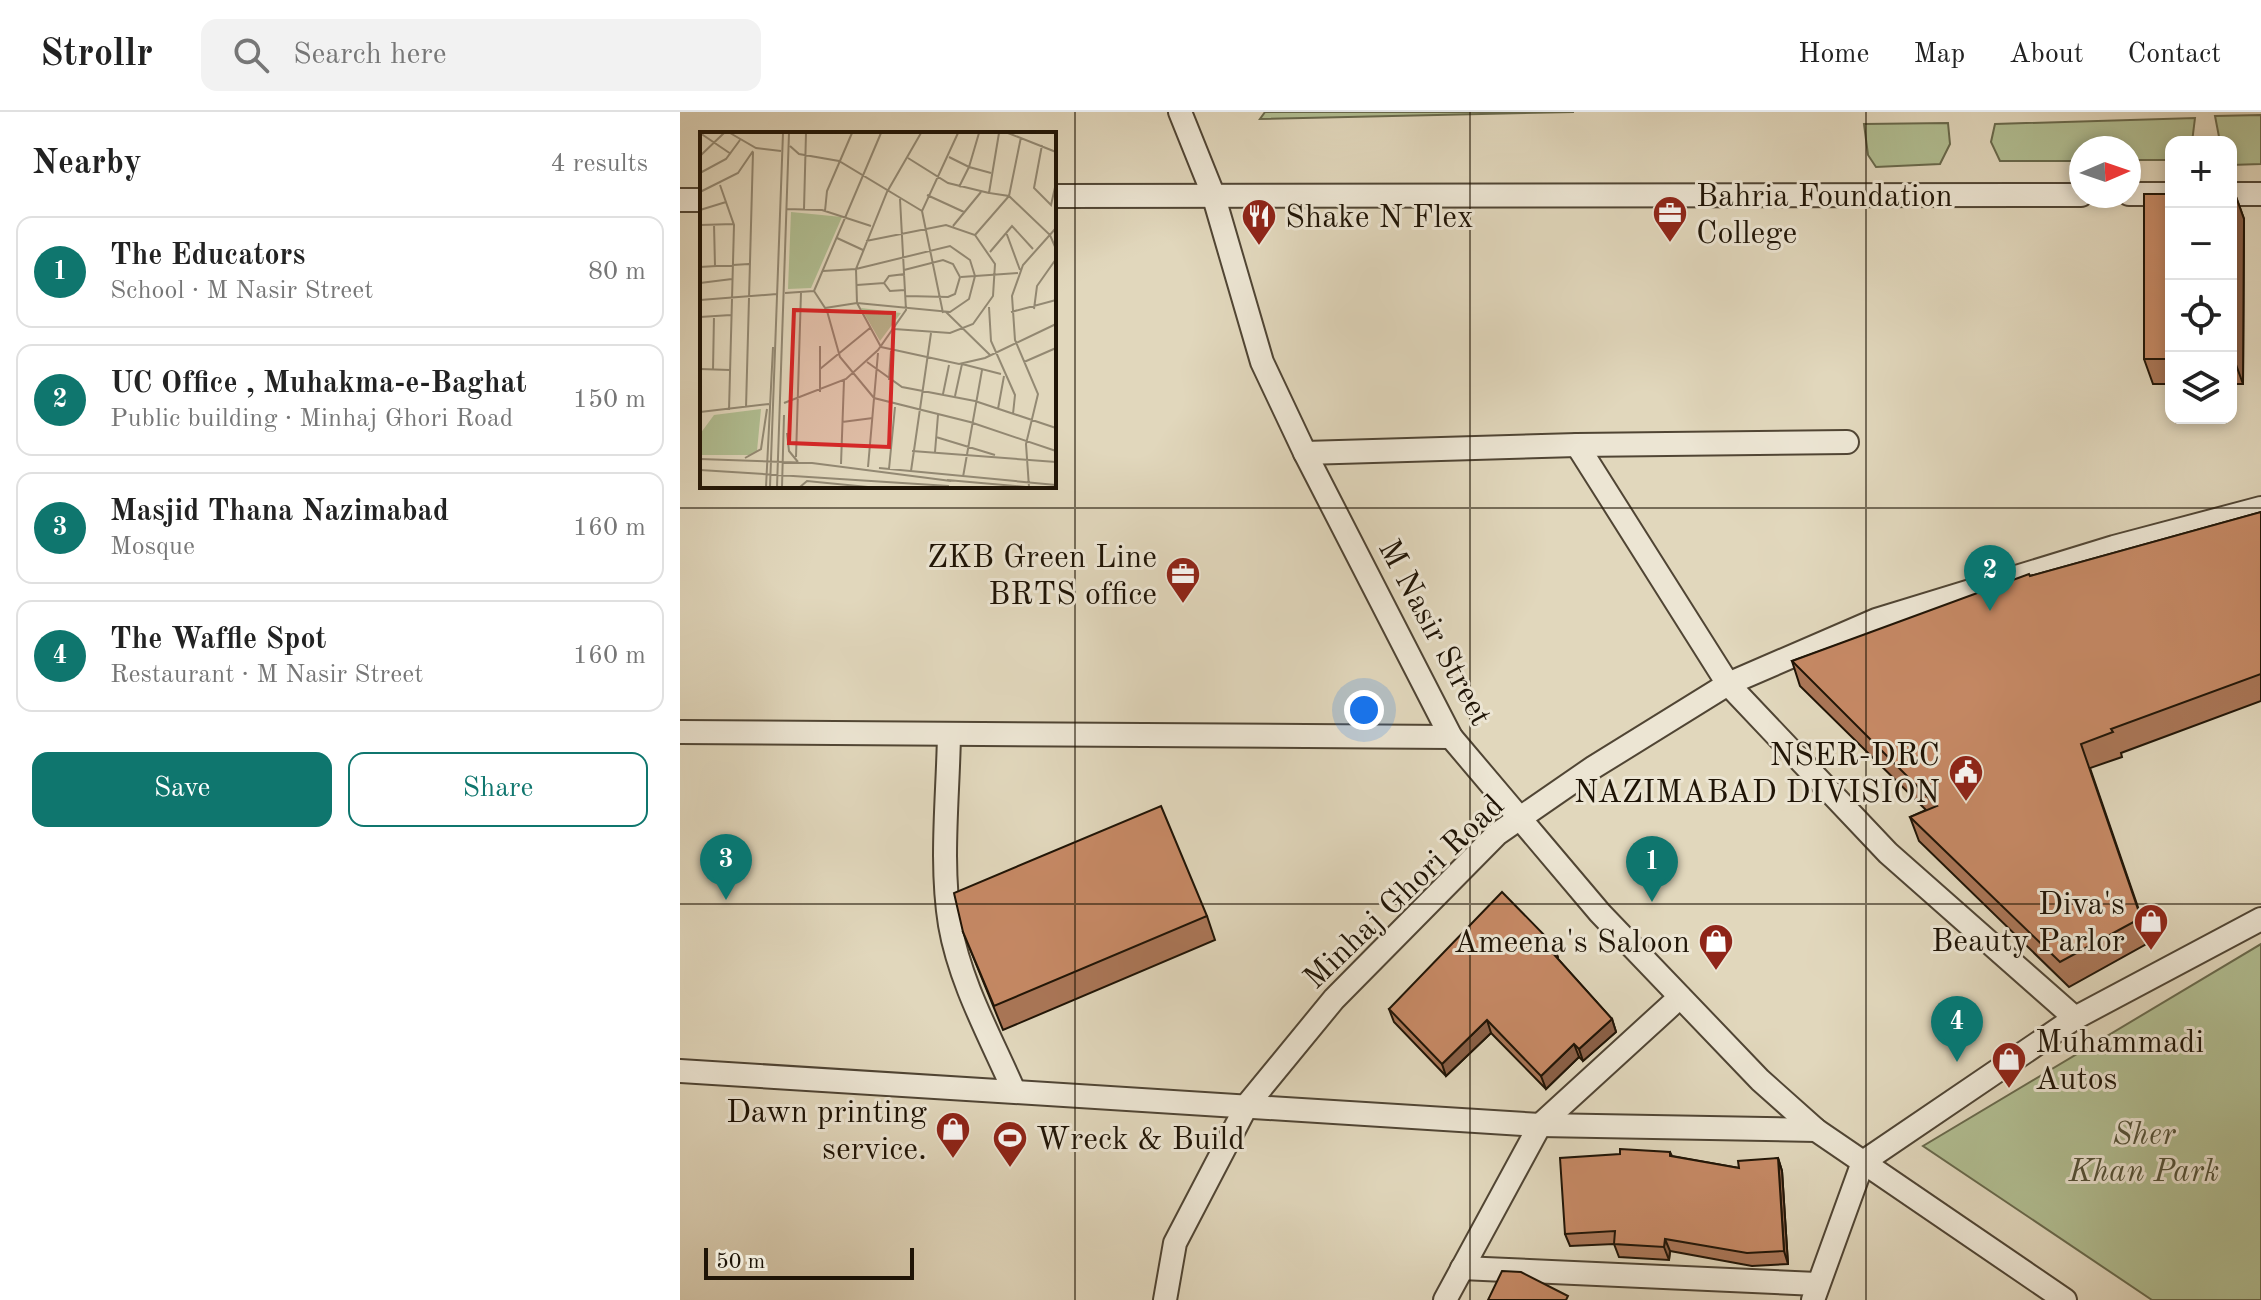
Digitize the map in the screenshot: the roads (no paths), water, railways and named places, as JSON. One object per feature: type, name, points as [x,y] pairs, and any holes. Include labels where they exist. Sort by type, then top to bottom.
[{"type":"street","name":"M Nasir Street","points":[[1180,112],[1213,194],[1262,362],[1305,453],[1451,737],[1600,913],[1760,1080],[1816,1130],[2065,1300]]},
{"type":"street","points":[[2141,194],[2165,194]]},
{"type":"street","points":[[2237,194],[2261,194]]},
{"type":"street","points":[[1056,196],[2069,195]]},
{"type":"street","points":[[1305,453],[1577,445],[1847,442]]},
{"type":"street","points":[[1577,445],[1728,684],[1888,853],[2075,1018]]},
{"type":"street","name":"Minhaj Ghori Road","points":[[1165,1300],[1175,1243],[1247,1105],[1334,999],[1497,834],[1594,767],[1728,684],[1876,620],[2114,547],[2261,508]]},
{"type":"street","points":[[680,732],[1451,737]]},
{"type":"street","points":[[949,734],[946,867],[950,925],[966,980],[1014,1091]]},
{"type":"street","points":[[1462,1268],[1815,1292],[1863,1162],[2075,1018],[2261,919]]},
{"type":"street","points":[[1445,1300],[1540,1125],[1680,997]]},
{"type":"street","points":[[680,1071],[1540,1125],[1816,1130]]},
{"type":"place","name":"Bahria Foundation College","points":[[1670,244]]},
{"type":"place","name":"Shake N Flex","points":[[1259,247]]},
{"type":"place","name":"ZKB Green Line BRTS office","points":[[1183,605]]},
{"type":"place","name":"UC Office , Muhakma-e-Baghat","points":[[1990,611]]},
{"type":"place","name":"NSER-DRC NAZIMABAD DIVISION","points":[[1966,803]]},
{"type":"place","name":"Masjid Thana Nazimabad","points":[[726,900]]},
{"type":"place","name":"The Educators","points":[[1652,902]]},
{"type":"place","name":"Diva's Beauty Parlor","points":[[2151,952]]},
{"type":"place","name":"Ameena's Saloon","points":[[1716,972]]},
{"type":"place","name":"The Waffle Spot","points":[[1957,1062]]},
{"type":"place","name":"Muhammadi Autos","points":[[2009,1090]]},
{"type":"place","name":"Dawn printing service.","points":[[953,1160]]},
{"type":"place","name":"Wreck & Build","points":[[1010,1169]]},
{"type":"park label","name":"Sher Khan Park","points":[[2144,1152]]}]
